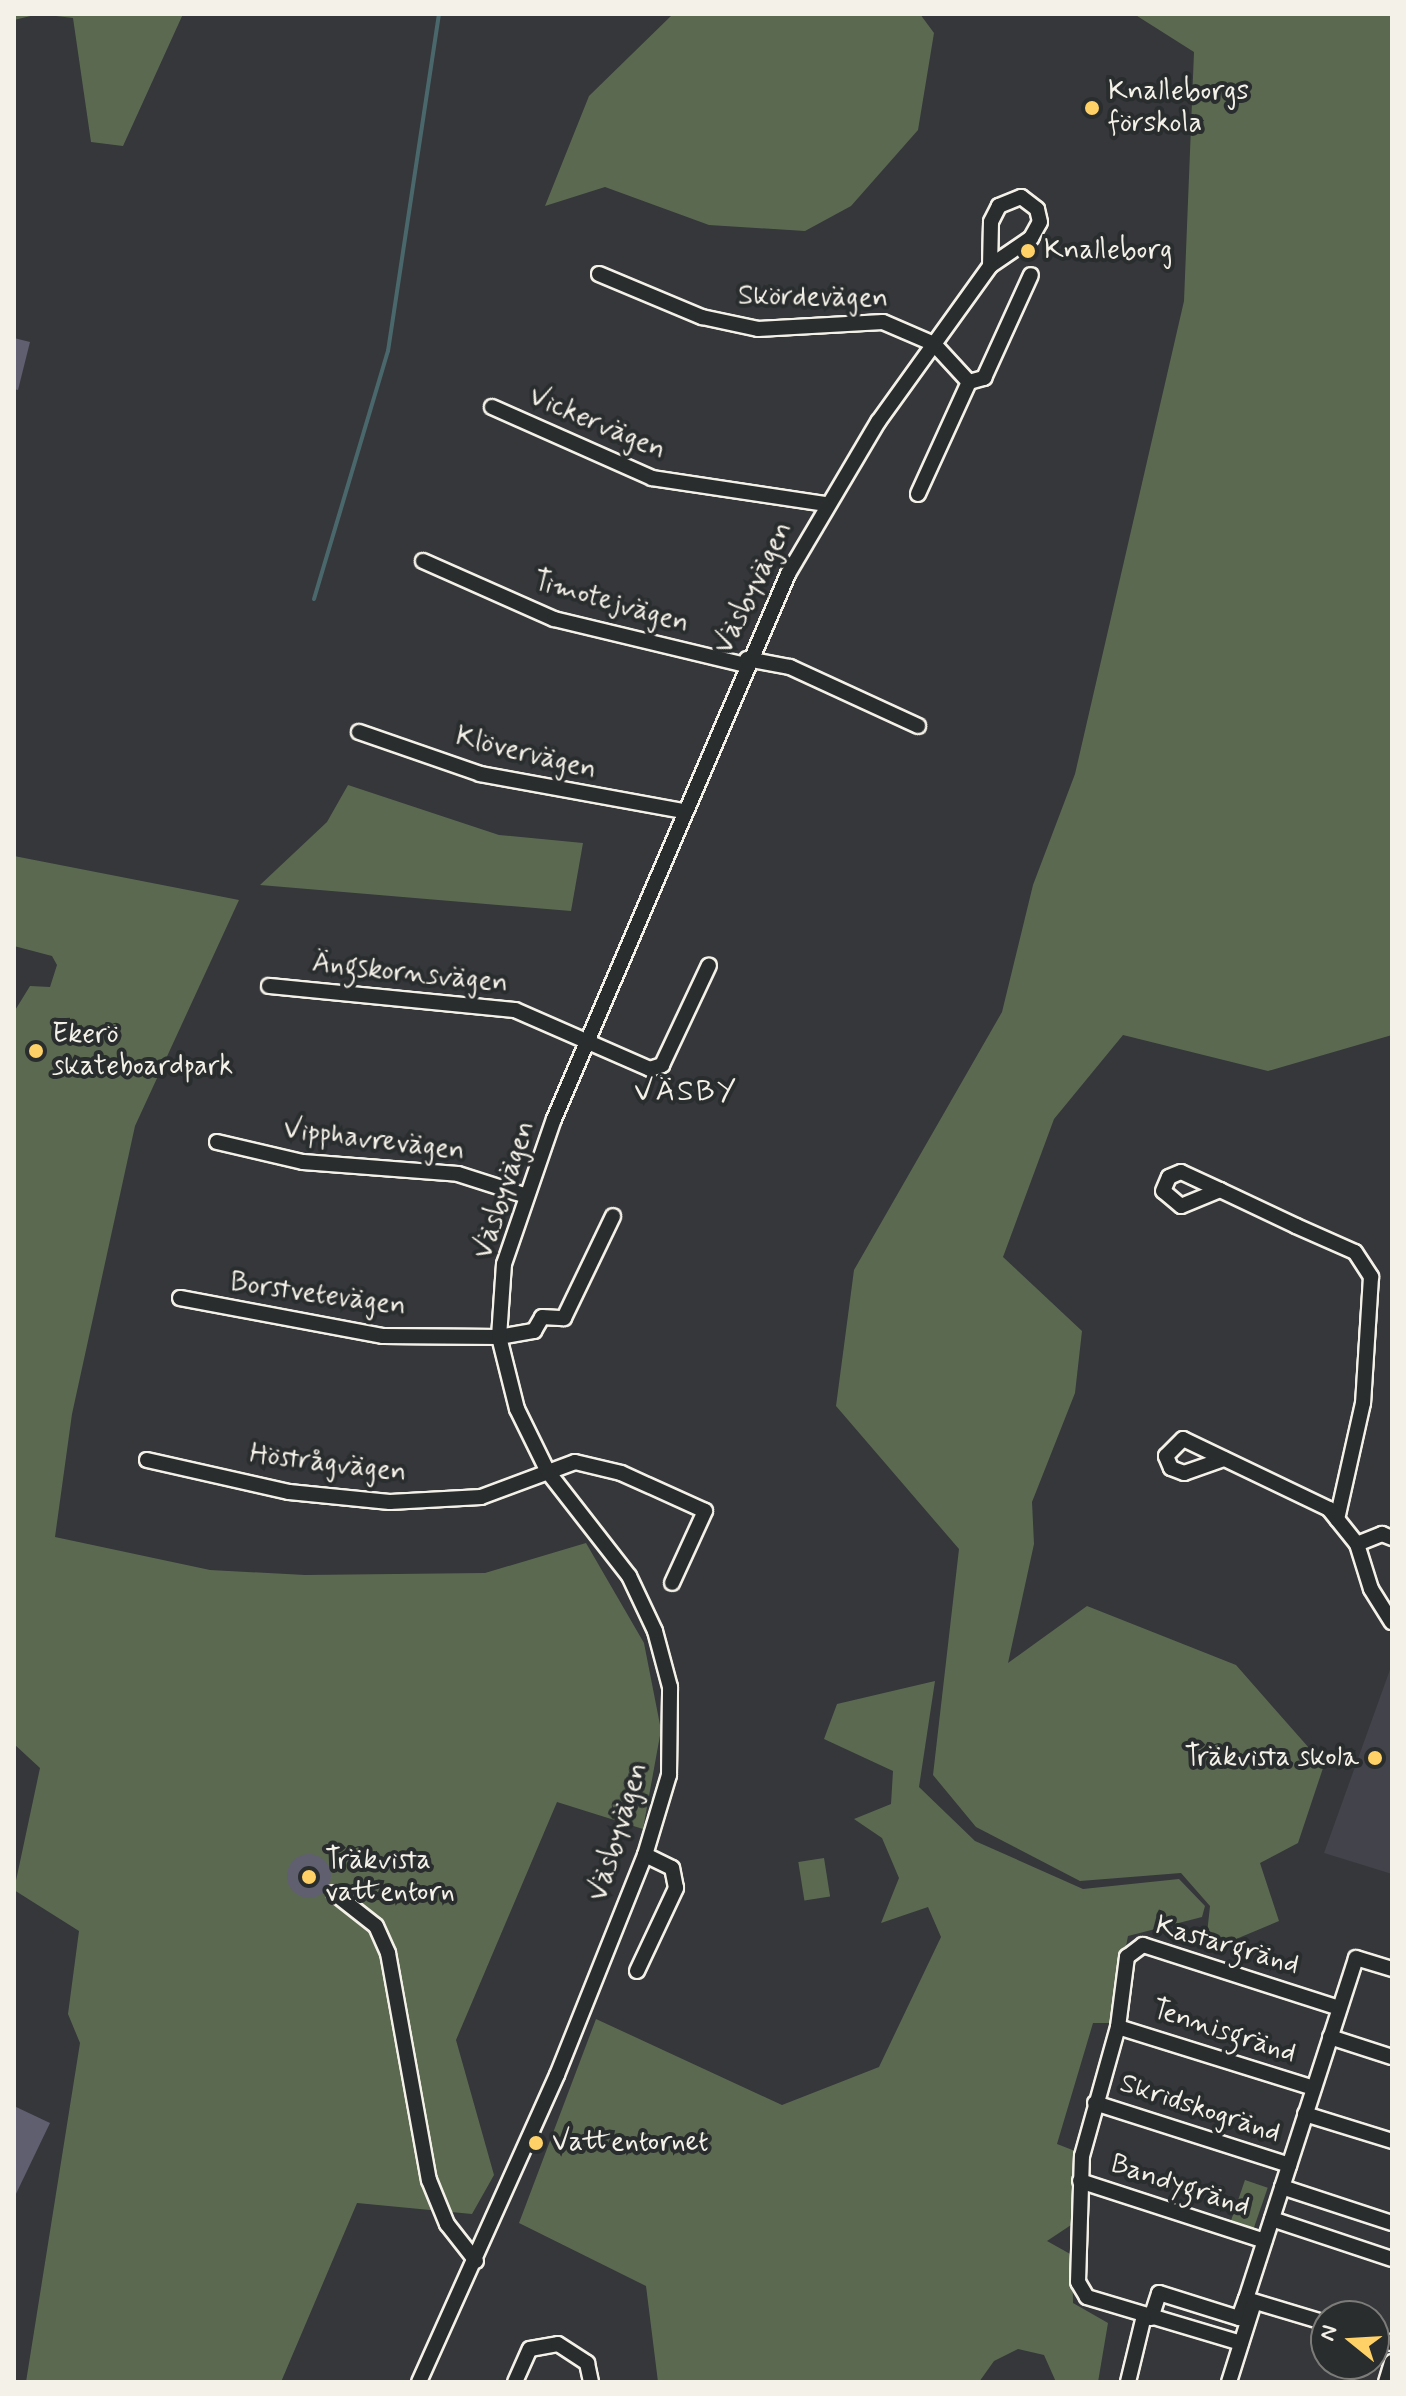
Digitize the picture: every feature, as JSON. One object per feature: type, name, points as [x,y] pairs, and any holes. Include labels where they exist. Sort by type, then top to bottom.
[{"type":"street","name":"Väsbyvägen","points":[[419,2382],[476,2261],[645,1855],[669,1775],[670,1687],[655,1631],[629,1576],[548,1472],[517,1409],[499,1337],[504,1264],[524,1195],[746,662],[826,504],[990,266],[1021,248],[1040,222],[1037,209],[1021,197],[999,206],[991,222],[990,266]]},
{"type":"street","name":"Skördevägen","points":[[599,274],[702,317],[758,329],[883,322],[934,344]]},
{"type":"street","points":[[969,382],[984,378],[1031,275]]},
{"type":"street","points":[[934,344],[969,382]]},
{"type":"street","points":[[918,494],[969,382]]},
{"type":"street","name":"Vickervägen","points":[[492,407],[652,478],[826,504]]},
{"type":"street","name":"Timotejvägen","points":[[423,561],[554,619],[746,662],[790,667],[918,726]]},
{"type":"street","name":"Klövervägen","points":[[359,732],[480,774],[684,811]]},
{"type":"street","name":"Ängskornsvägen","points":[[269,986],[515,1010],[650,1069],[662,1065],[709,965]]},
{"type":"street","name":"Vipphavrevägen","points":[[217,1142],[303,1162],[458,1174],[524,1195]]},
{"type":"street","points":[[1220,1190],[1355,1252],[1371,1277],[1363,1403],[1337,1519]]},
{"type":"street","name":"Borstvetevägen","points":[[180,1298],[383,1336],[499,1337],[534,1331],[542,1317],[564,1318],[613,1216]]},
{"type":"street","points":[[1224,1459],[1329,1509],[1357,1544],[1371,1589],[1392,1622]]},
{"type":"street","name":"Höstrågvägen","points":[[147,1460],[289,1492],[390,1502],[481,1497],[575,1462],[621,1473],[705,1511],[672,1583]]},
{"type":"street","points":[[1357,1544],[1382,1534],[1392,1538]]},
{"type":"street","points":[[637,1971],[676,1888],[672,1868],[645,1855]]},
{"type":"street","points":[[334,1893],[376,1926],[388,1953],[429,2180],[447,2224],[476,2261]]},
{"type":"street","name":"Kastargränd","points":[[1147,2317],[1081,2292],[1080,2181],[1095,2103],[1118,2027],[1132,1948],[1143,1945],[1339,2008]]},
{"type":"street","points":[[1229,2382],[1265,2241],[1356,1958],[1392,1969]]},
{"type":"street","name":"Tennisgränd","points":[[1118,2027],[1314,2088]]},
{"type":"street","points":[[1330,2037],[1392,2057]]},
{"type":"street","name":"Skridskogränd","points":[[1095,2103],[1289,2165]]},
{"type":"street","points":[[1305,2114],[1392,2141]]},
{"type":"street","name":"Bandygränd","points":[[1080,2181],[1265,2241]]},
{"type":"street","name":"Bandygränd","points":[[1282,2187],[1392,2223]]},
{"type":"street","name":"Bandygränd","points":[[1272,2219],[1392,2259]]},
{"type":"street","points":[[1128,2382],[1147,2317],[1159,2293],[1239,2318],[1250,2300]]},
{"type":"street","points":[[1250,2300],[1310,2318]]},
{"type":"street","points":[[1147,2317],[1241,2343]]},
{"type":"street","points":[[515,2382],[530,2349],[558,2344],[587,2363],[591,2382]]},
{"type":"street","points":[[1386,2382],[1392,2362]]},
{"type":"shaded area","name":"Träkvista skola","points":[[1392,1664],[1392,1874],[1324,1853]]},
{"type":"green space","points":[[14,14],[39,14],[14,20]]},
{"type":"green space","points":[[39,14],[183,14],[123,146],[91,142],[73,18]]},
{"type":"green space","points":[[673,14],[920,14],[934,33],[918,130],[851,206],[805,231],[709,225],[605,187],[545,206],[589,96]]},
{"type":"green space","points":[[1134,14],[1392,14],[1392,1035],[1268,1071],[1123,1035],[1054,1119],[1003,1257],[1082,1331],[1075,1393],[1032,1502],[1034,1544],[1008,1663],[1087,1606],[1236,1665],[1324,1765],[1298,1843],[1260,1863],[1279,1921],[1205,1952],[1210,1906],[1181,1873],[1080,1881],[976,1827],[933,1775],[959,1549],[836,1406],[854,1270],[1002,1012],[1033,885],[1075,774],[1184,301],[1194,52]]},
{"type":"green space","points":[[348,785],[499,835],[583,843],[571,911],[260,885],[327,822]]},
{"type":"green space","points":[[14,856],[239,900],[135,1126],[72,1414],[55,1537],[210,1570],[305,1575],[485,1573],[586,1543],[644,1643],[661,1730],[643,1829],[557,1802],[456,2040],[494,2175],[472,2214],[357,2203],[281,2382],[26,2382],[80,2043],[68,2014],[79,1931],[14,1890],[40,1768],[14,1744],[14,1012],[30,986],[50,987],[57,965],[52,956],[14,946]]},
{"type":"green space","points":[[935,1681],[919,1787],[975,1841],[1083,1889],[1179,1879],[1205,1906],[1202,1917],[1128,1936],[1111,2023],[1093,2023],[1057,2144],[1075,2151],[1071,2225],[1047,2241],[1072,2255],[1073,2303],[1108,2323],[1098,2382],[1056,2382],[1044,2355],[1018,2349],[994,2361],[979,2382],[658,2382],[646,2286],[519,2223],[596,2019],[782,2105],[879,2067],[941,1937],[928,1907],[881,1923],[899,1878],[882,1838],[854,1819],[891,1804],[893,1771],[824,1739],[837,1704]]},
{"type":"green space","points":[[824,1858],[830,1897],[804,1901],[798,1862]]},
{"type":"green space","points":[[1245,2180],[1268,2188],[1253,2231],[1230,2223]]},
{"type":"building","points":[[14,338],[30,342],[18,390],[14,389]]},
{"type":"building","name":"Träkvista vattentorn","points":[[309,1854],[324,1861],[331,1876],[324,1891],[309,1898],[294,1891],[287,1876],[294,1861]]},
{"type":"building","points":[[14,2106],[50,2123],[14,2198]]},
{"type":"waterway","points":[[314,599],[388,351],[439,14]]},
{"type":"place","name":"Knalleborgs förskola","points":[[1092,108]]},
{"type":"place","name":"Knalleborg","points":[[1028,251]]},
{"type":"place","name":"Ekerö skateboardpark","points":[[36,1051]]},
{"type":"place","name":"Träkvista skola","points":[[1375,1758]]},
{"type":"place","name":"Träkvista vattentorn","points":[[309,1877]]},
{"type":"place","name":"Vattentornet","points":[[536,2143]]},
{"type":"district","name":"VÄSBY","points":[[686,1092]]}]
